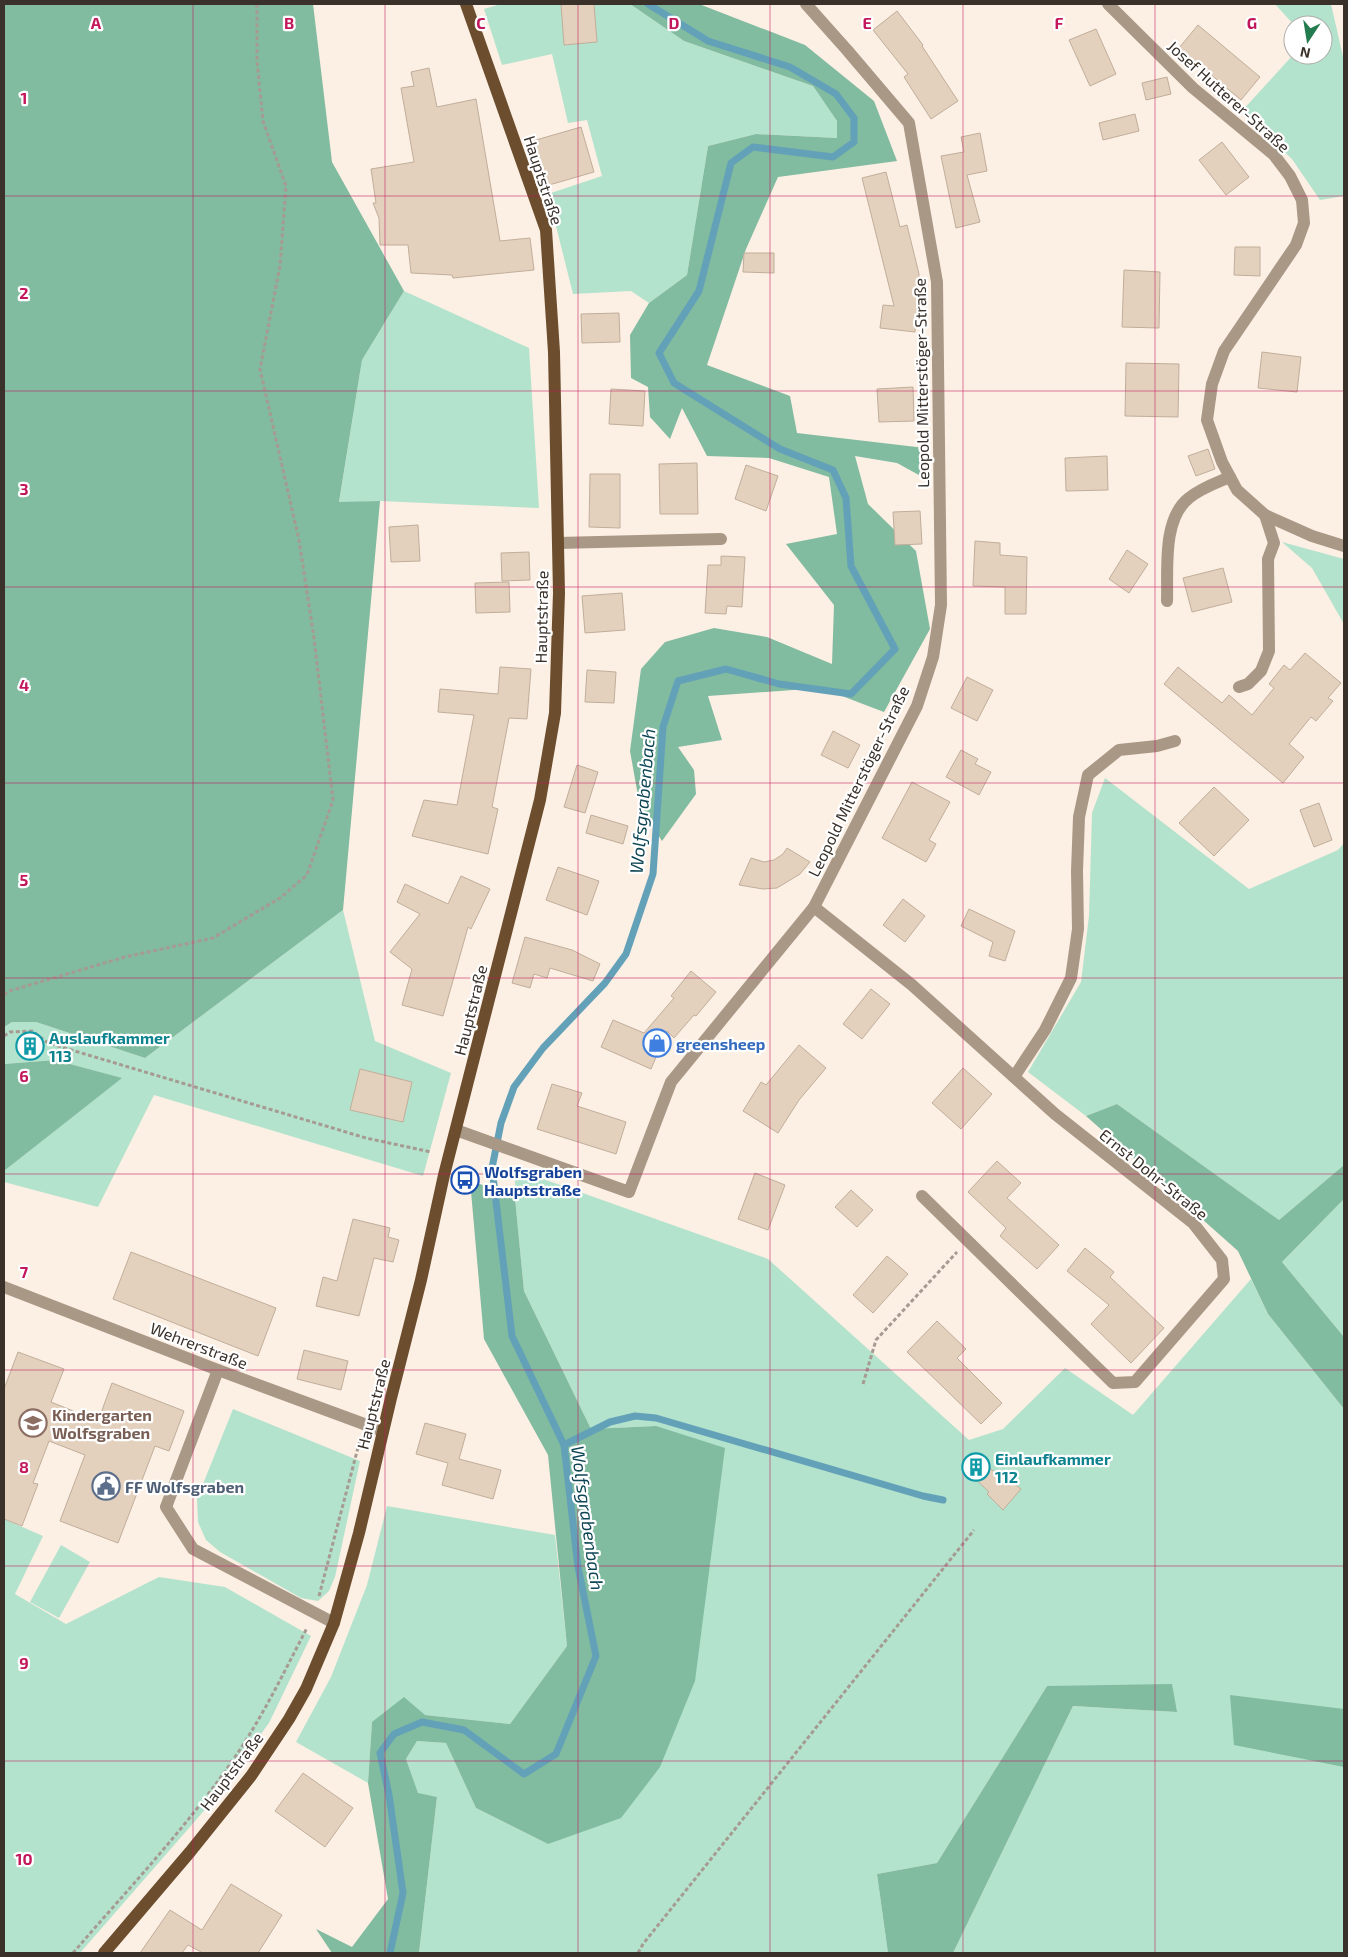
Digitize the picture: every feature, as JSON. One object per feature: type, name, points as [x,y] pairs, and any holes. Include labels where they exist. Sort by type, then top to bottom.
[{"type":"main road","name":"Hauptstraße","points":[[104,1953],[190,1852],[250,1776],[289,1719],[306,1689],[334,1623],[346,1587],[421,1280],[449,1156],[538,810],[555,713],[559,593],[554,352],[546,230],[466,4]]},
{"type":"street","name":"Leopold Mitterstöger-Straße","points":[[456,1130],[629,1192],[671,1082],[814,907],[917,706],[933,657],[941,605],[938,282],[909,123],[806,4]]},
{"type":"street","name":"Josef Hutterer-Straße","points":[[1108,4],[1193,88],[1274,155],[1290,176],[1302,200],[1304,223],[1296,245],[1224,351],[1212,384],[1207,420],[1222,462],[1237,490],[1265,515],[1312,536],[1344,546]]},
{"type":"street","points":[[1167,601],[1169,541],[1175,516],[1187,499],[1203,488],[1230,477]]},
{"type":"street","points":[[1239,687],[1248,684],[1261,671],[1269,651],[1268,559],[1274,543],[1265,515]]},
{"type":"street","points":[[558,543],[722,539]]},
{"type":"street","points":[[1014,1077],[1045,1030],[1071,978],[1078,929],[1077,871],[1079,817],[1088,775],[1119,750],[1157,746],[1175,741]]},
{"type":"street","name":"Ernst Dohr-Straße","points":[[814,907],[912,985],[1055,1114],[1193,1223],[1222,1260],[1224,1279],[1135,1382],[1113,1383],[922,1196]]},
{"type":"street","name":"Wehrerstraße","points":[[4,1287],[218,1370],[383,1431]]},
{"type":"street","points":[[218,1370],[166,1507],[193,1549],[334,1623]]},
{"type":"path","points":[[4,995],[9,991],[125,957],[213,938],[280,898],[306,875],[333,800],[314,638],[299,540],[260,369],[280,266],[286,186],[263,121],[257,61],[257,4]]},
{"type":"path","points":[[4,1036],[10,1032],[32,1031],[48,1043],[366,1138],[449,1156]]},
{"type":"path","points":[[863,1384],[876,1340],[967,1240]]},
{"type":"path","points":[[73,1953],[192,1813],[237,1754],[280,1681],[314,1613],[326,1575],[364,1424]]},
{"type":"path","points":[[638,1953],[643,1944],[974,1530]]},
{"type":"green space","points":[[4,4],[313,4],[332,162],[404,291],[362,360],[339,502],[380,501],[343,910],[145,1058],[36,1022],[12,1022],[4,1027]]},
{"type":"green space","points":[[501,4],[630,4],[684,41],[813,86],[837,121],[837,138],[756,134],[708,146],[687,275],[649,303],[631,291],[573,294],[548,194],[602,176],[587,120],[568,123],[552,54],[502,65],[484,9]]},
{"type":"green space","points":[[630,4],[699,4],[805,45],[874,101],[897,161],[778,177],[746,249],[707,365],[790,396],[797,433],[925,448],[928,480],[897,463],[855,456],[868,504],[916,551],[930,629],[884,712],[821,688],[708,696],[722,740],[678,747],[694,770],[696,794],[662,841],[640,807],[630,751],[641,669],[665,642],[714,628],[767,637],[832,664],[834,605],[786,544],[837,534],[829,477],[769,458],[707,456],[682,408],[670,439],[650,417],[648,387],[631,378],[630,335],[649,303],[687,275],[708,146],[756,134],[837,138],[837,121],[813,86],[684,41]]},
{"type":"green space","points":[[1275,4],[1331,4],[1344,61],[1344,196],[1320,200],[1292,159],[1241,112],[1284,65],[1333,65],[1333,15],[1285,15]]},
{"type":"green space","points":[[404,291],[529,348],[539,508],[380,501],[339,503],[362,360]]},
{"type":"green space","points":[[1282,542],[1344,559],[1344,624],[1312,568]]},
{"type":"green space","points":[[1105,778],[1249,889],[1338,850],[1344,843],[1344,1165],[1279,1220],[1117,1104],[1086,1116],[1028,1072],[1081,982],[1089,916],[1092,813]]},
{"type":"green space","points":[[343,910],[375,1041],[451,1073],[423,1176],[154,1095],[98,1207],[4,1182],[4,1171],[121,1078],[55,1060],[4,1064],[4,1027],[12,1022],[36,1022],[145,1058]]},
{"type":"green space","points":[[55,1060],[122,1078],[4,1171],[4,1064]]},
{"type":"green space","points":[[1117,1104],[1279,1220],[1344,1165],[1344,1199],[1282,1262],[1344,1337],[1344,1409],[1268,1314],[1238,1251],[1086,1116]]},
{"type":"green space","points":[[515,1169],[768,1259],[969,1440],[1003,1429],[1065,1368],[1133,1415],[1251,1279],[1268,1314],[1344,1409],[1344,1953],[953,1953],[1073,1706],[1177,1712],[1047,1686],[937,1863],[877,1874],[888,1953],[419,1953],[437,1797],[418,1794],[406,1759],[417,1741],[446,1743],[476,1808],[548,1844],[656,1426],[591,1429],[524,1291],[515,1198]]},
{"type":"green space","points":[[470,1180],[515,1198],[524,1291],[591,1429],[656,1426],[725,1448],[695,1681],[660,1767],[621,1818],[548,1844],[476,1808],[446,1743],[417,1741],[406,1759],[418,1793],[437,1797],[419,1953],[332,1953],[316,1929],[352,1947],[388,1899],[368,1783],[372,1722],[404,1697],[425,1715],[510,1724],[567,1646],[548,1455],[484,1339]]},
{"type":"green space","points":[[1344,1199],[1344,1337],[1282,1262]]},
{"type":"green space","points":[[233,1409],[360,1461],[335,1577],[329,1591],[318,1601],[301,1598],[220,1552],[206,1540],[198,1522],[197,1499]]},
{"type":"green space","points":[[387,1506],[555,1535],[567,1646],[510,1724],[425,1715],[372,1722],[368,1783],[296,1742],[331,1677],[367,1585]]},
{"type":"green space","points":[[4,1519],[43,1536],[15,1594],[66,1624],[159,1577],[225,1587],[311,1636],[269,1723],[209,1805],[80,1953],[4,1953]]},
{"type":"green space","points":[[61,1545],[90,1562],[59,1618],[30,1602]]},
{"type":"green space","points":[[1172,1684],[1177,1712],[1073,1706],[953,1953],[888,1953],[877,1874],[937,1863],[1047,1686]]},
{"type":"green space","points":[[1230,1695],[1344,1709],[1344,1767],[1234,1745]]},
{"type":"building","points":[[561,4],[594,4],[597,42],[564,45]]},
{"type":"building","points":[[897,11],[923,45],[958,101],[931,119],[904,77],[908,74],[873,30]]},
{"type":"building","points":[[1198,25],[1260,77],[1241,100],[1179,48]]},
{"type":"building","points":[[1096,29],[1116,74],[1090,86],[1069,40]]},
{"type":"building","points":[[429,68],[437,107],[476,99],[500,241],[530,238],[534,270],[453,278],[452,275],[411,273],[408,245],[380,245],[379,218],[373,203],[376,203],[371,169],[414,162],[401,88],[414,86],[411,72]]},
{"type":"building","points":[[1167,77],[1171,94],[1146,100],[1142,83]]},
{"type":"building","points":[[1135,114],[1139,131],[1103,140],[1099,123]]},
{"type":"building","points":[[581,127],[594,172],[542,187],[529,142]]},
{"type":"building","points":[[980,133],[987,171],[967,175],[980,222],[956,228],[941,156],[964,152],[961,137]]},
{"type":"building","points":[[1222,142],[1249,177],[1226,195],[1199,160]]},
{"type":"building","points":[[886,172],[900,227],[907,225],[919,274],[915,332],[880,328],[883,305],[894,306],[862,178]]},
{"type":"building","points":[[1235,247],[1260,247],[1260,276],[1234,275]]},
{"type":"building","points":[[744,253],[774,253],[774,273],[743,272]]},
{"type":"building","points":[[1124,270],[1160,272],[1159,328],[1122,327]]},
{"type":"building","points":[[619,313],[620,342],[582,343],[581,314]]},
{"type":"building","points":[[1262,352],[1301,357],[1297,392],[1258,388]]},
{"type":"building","points":[[1126,363],[1179,364],[1178,417],[1125,416]]},
{"type":"building","points":[[913,387],[914,421],[879,422],[877,389]]},
{"type":"building","points":[[611,389],[645,391],[643,426],[609,424]]},
{"type":"building","points":[[1208,449],[1215,469],[1196,476],[1188,456]]},
{"type":"building","points":[[1107,456],[1108,490],[1066,491],[1065,458]]},
{"type":"building","points":[[697,463],[698,514],[660,514],[659,464]]},
{"type":"building","points":[[746,465],[778,476],[766,511],[735,499]]},
{"type":"building","points":[[590,474],[620,474],[620,528],[589,527]]},
{"type":"building","points":[[920,511],[922,544],[895,545],[893,512]]},
{"type":"building","points":[[418,525],[420,561],[391,562],[389,527]]},
{"type":"building","points":[[975,541],[1000,543],[1000,555],[1027,557],[1026,614],[1005,614],[1005,587],[973,586]]},
{"type":"building","points":[[1127,550],[1148,564],[1129,593],[1109,579]]},
{"type":"building","points":[[529,552],[530,580],[502,581],[501,553]]},
{"type":"building","points":[[721,556],[745,557],[742,607],[727,606],[726,614],[705,613],[708,565],[721,565]]},
{"type":"building","points":[[1223,568],[1232,602],[1192,612],[1183,578]]},
{"type":"building","points":[[509,582],[510,612],[476,613],[475,583]]},
{"type":"building","points":[[622,593],[625,630],[585,633],[582,596]]},
{"type":"building","points":[[1305,653],[1341,683],[1328,698],[1333,701],[1316,721],[1311,717],[1289,744],[1304,757],[1283,783],[1164,684],[1178,667],[1222,703],[1229,695],[1252,715],[1274,688],[1269,684],[1284,665],[1290,670]]},
{"type":"building","points":[[500,667],[531,669],[527,719],[509,718],[492,807],[498,809],[488,854],[412,836],[424,800],[457,805],[474,715],[438,712],[440,689],[498,694]]},
{"type":"building","points":[[587,670],[616,672],[614,703],[585,702]]},
{"type":"building","points":[[967,677],[993,690],[977,721],[951,708]]},
{"type":"building","points":[[833,731],[860,745],[848,768],[821,755]]},
{"type":"building","points":[[961,750],[978,759],[975,764],[991,772],[979,795],[946,777]]},
{"type":"building","points":[[577,765],[598,772],[585,813],[564,807]]},
{"type":"building","points":[[912,782],[950,802],[929,840],[936,844],[926,862],[882,838]]},
{"type":"building","points":[[1214,787],[1249,820],[1214,856],[1179,823]]},
{"type":"building","points":[[1319,803],[1332,840],[1314,847],[1300,810]]},
{"type":"building","points":[[591,815],[628,826],[623,844],[586,833]]},
{"type":"building","points":[[787,848],[810,862],[800,874],[777,888],[763,889],[739,885],[751,858],[764,862],[774,860],[783,854]]},
{"type":"building","points":[[558,867],[599,881],[587,915],[546,900]]},
{"type":"building","points":[[461,876],[490,889],[471,929],[468,927],[443,1016],[402,1005],[412,969],[390,952],[420,914],[397,902],[405,884],[448,904]]},
{"type":"building","points":[[903,899],[925,916],[905,942],[883,925]]},
{"type":"building","points":[[969,909],[1015,931],[1005,961],[989,956],[993,942],[961,926]]},
{"type":"building","points":[[525,937],[572,950],[600,964],[593,981],[550,968],[547,978],[534,974],[530,988],[512,983]]},
{"type":"building","points":[[691,971],[716,992],[674,1038],[667,1031],[651,1069],[601,1047],[613,1020],[644,1033],[674,998],[671,996]]},
{"type":"building","points":[[871,989],[890,1004],[862,1039],[843,1024]]},
{"type":"building","points":[[799,1045],[826,1068],[799,1100],[778,1133],[743,1111],[761,1082],[766,1085]]},
{"type":"building","points":[[963,1068],[992,1094],[961,1129],[932,1103]]},
{"type":"building","points":[[360,1069],[412,1082],[403,1122],[350,1110]]},
{"type":"building","points":[[552,1084],[582,1093],[577,1106],[626,1122],[616,1154],[537,1129]]},
{"type":"building","points":[[997,1161],[1021,1183],[1007,1198],[1059,1245],[1037,1269],[1000,1236],[1006,1228],[968,1192]]},
{"type":"building","points":[[755,1173],[785,1185],[768,1230],[738,1219]]},
{"type":"building","points":[[851,1190],[873,1210],[857,1227],[835,1207]]},
{"type":"building","points":[[353,1219],[390,1228],[388,1237],[399,1240],[393,1262],[374,1258],[359,1316],[316,1306],[323,1277],[337,1281]]},
{"type":"building","points":[[1085,1248],[1114,1272],[1110,1277],[1164,1328],[1131,1363],[1091,1324],[1109,1305],[1067,1271]]},
{"type":"building","points":[[131,1252],[276,1308],[258,1356],[113,1299]]},
{"type":"building","points":[[887,1256],[908,1274],[873,1313],[853,1295]]},
{"type":"building","points":[[937,1321],[966,1349],[957,1358],[1002,1403],[981,1424],[907,1352]]},
{"type":"building","points":[[304,1350],[348,1361],[341,1390],[297,1379]]},
{"type":"building","points":[[18,1352],[64,1369],[51,1402],[98,1421],[112,1383],[184,1411],[169,1451],[155,1446],[118,1543],[60,1521],[85,1455],[49,1441],[33,1483],[38,1484],[22,1526],[4,1519],[4,1389]]},
{"type":"building","points":[[425,1423],[466,1434],[459,1459],[501,1470],[493,1499],[442,1485],[448,1463],[416,1454]]},
{"type":"building","points":[[976,1455],[1002,1479],[1005,1476],[1021,1489],[1003,1510],[987,1494],[989,1492],[964,1468]]},
{"type":"building","points":[[303,1773],[353,1808],[325,1847],[275,1811]]},
{"type":"building","points":[[231,1884],[282,1915],[258,1953],[203,1953],[188,1945],[182,1953],[140,1953],[170,1910],[202,1930]]},
{"type":"waterway","name":"Wolfsgrabenbach","points":[[390,1953],[403,1893],[389,1795],[380,1753],[394,1734],[422,1722],[464,1730],[524,1774],[556,1754],[596,1656],[578,1567],[564,1445],[512,1336],[492,1168],[501,1123],[514,1087],[543,1048],[605,983],[626,954],[653,874],[663,727],[678,681],[726,669],[779,684],[851,694],[895,649],[851,566],[846,498],[833,470],[780,449],[674,383],[659,353],[699,291],[731,163],[753,147],[833,157],[854,142],[854,118],[836,94],[790,67],[708,41],[648,4]]},
{"type":"waterway","points":[[564,1445],[610,1422],[635,1416],[656,1418],[923,1496],[943,1500]]},
{"type":"place","name":"greensheep","points":[[657,1043]]},
{"type":"place","name":"Auslaufkammer 113","points":[[30,1046]]},
{"type":"place","name":"Wolfsgraben Hauptstraße","points":[[465,1180]]},
{"type":"place","name":"Kindergarten Wolfsgraben","points":[[33,1423]]},
{"type":"place","name":"Einlaufkammer 112","points":[[976,1467]]},
{"type":"place","name":"FF Wolfsgraben","points":[[106,1486]]}]
